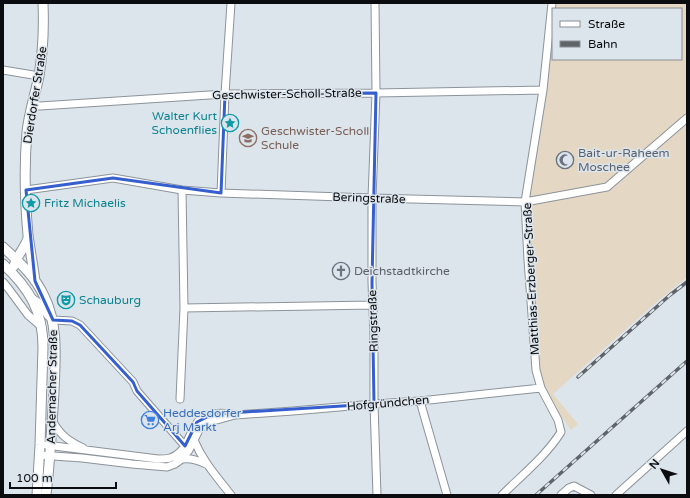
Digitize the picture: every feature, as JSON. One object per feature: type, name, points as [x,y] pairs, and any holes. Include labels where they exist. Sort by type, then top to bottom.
[{"type":"street","name":"Dierdorfer Straße","points":[[35,281],[28,235],[26,190],[27,134],[39,76],[43,44],[44,3]]},
{"type":"street","points":[[221,193],[225,94],[231,3]]},
{"type":"street","name":"Ringstraße","points":[[375,3],[376,92],[372,198],[374,404],[377,495]]},
{"type":"street","name":"Matthias-Erzberger-Straße","points":[[502,495],[555,442],[561,432],[558,420],[541,388],[536,370],[525,202],[543,90],[552,3]]},
{"type":"street","points":[[3,70],[39,76]]},
{"type":"street","name":"Geschwister-Scholl-Straße","points":[[32,105],[40,106],[225,94],[543,90]]},
{"type":"street","name":"Beringstraße","points":[[26,190],[113,178],[182,190],[221,193],[525,202],[607,187],[687,118]]},
{"type":"street","points":[[180,399],[184,308],[182,190]]},
{"type":"street","name":"Dierdorfer Straße","points":[[14,275],[16,260],[24,247],[28,235]]},
{"type":"street","name":"Andernacher Straße","points":[[3,247],[35,281],[44,296],[52,320],[55,337],[53,422],[46,495]]},
{"type":"street","name":"Andernacher Straße","points":[[3,264],[22,283],[32,298],[39,313],[42,327],[43,343],[40,445],[37,495]]},
{"type":"street","name":"Andernacher Straße","points":[[3,282],[28,315],[42,327]]},
{"type":"street","points":[[32,298],[38,302],[52,320],[72,321],[80,325],[133,382],[137,391],[185,449]]},
{"type":"street","points":[[184,308],[373,305]]},
{"type":"street","name":"Hofgründchen","points":[[185,449],[194,440],[199,430],[206,423],[235,415],[420,401],[541,388]]},
{"type":"street","points":[[420,401],[447,495]]},
{"type":"street","name":"Hofgründchen","points":[[39,455],[167,467],[182,459],[194,426],[202,418],[213,414],[223,413],[235,415]]},
{"type":"street","points":[[53,422],[64,438],[88,451]]},
{"type":"street","points":[[616,495],[687,431]]},
{"type":"street","points":[[194,440],[206,464],[231,495]]},
{"type":"street","points":[[40,445],[158,459],[172,458],[185,449],[194,450],[200,453]]},
{"type":"street","points":[[182,459],[189,458],[206,464]]},
{"type":"street","points":[[561,495],[569,488],[574,486],[591,495]]},
{"type":"highlighted area","points":[[376,93],[372,282],[374,404],[213,414],[197,422],[185,446],[137,391],[133,382],[80,325],[72,321],[53,320],[35,281],[26,190],[113,178],[221,193],[225,94]]},
{"type":"shaded area","points":[[552,3],[687,3],[687,277],[553,394],[578,424],[571,430],[541,388],[536,370],[525,202]]},
{"type":"railway","points":[[578,377],[670,295],[687,282]]},
{"type":"railway","points":[[536,495],[687,361]]},
{"type":"place","name":"Walter Kurt Schoenflies","points":[[230,123]]},
{"type":"place","name":"Geschwister-Scholl Schule","points":[[248,138]]},
{"type":"place","name":"Bait-ur-Raheem Moschee","points":[[565,160]]},
{"type":"place","name":"Fritz Michaelis","points":[[31,203]]},
{"type":"place","name":"Deichstadtkirche","points":[[341,271]]},
{"type":"place","name":"Schauburg","points":[[66,300]]},
{"type":"place","name":"Heddesdorfer Arj Markt","points":[[150,420]]}]
